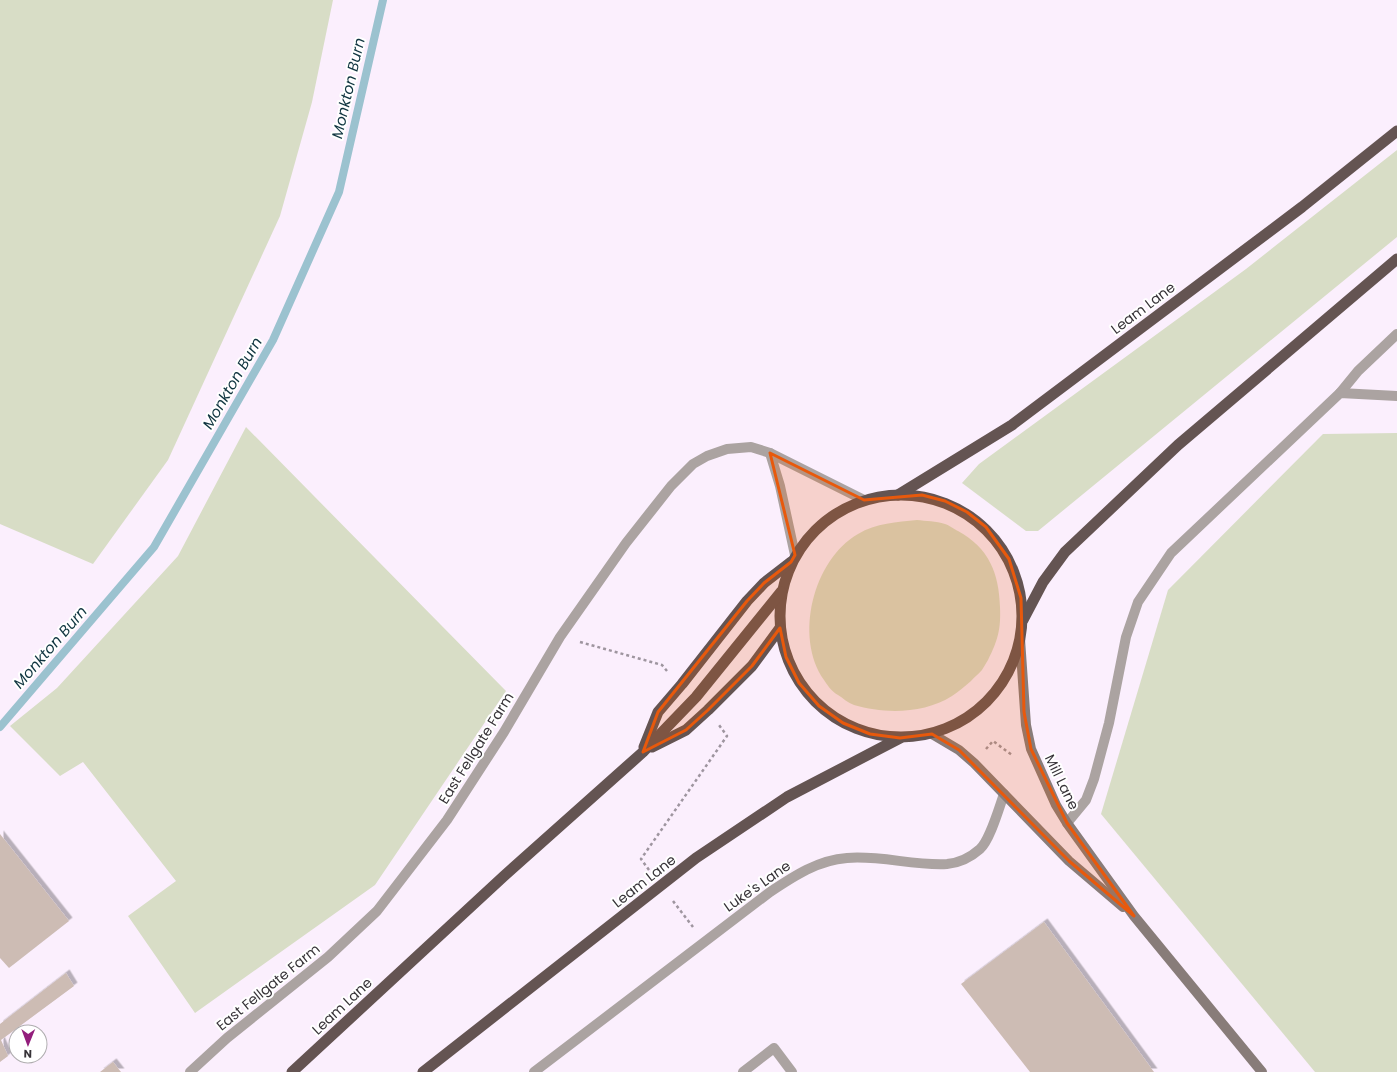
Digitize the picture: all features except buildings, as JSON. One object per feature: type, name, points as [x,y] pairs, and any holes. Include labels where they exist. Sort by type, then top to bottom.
[{"type":"highway","name":"Leam Lane","points":[[897,495],[1012,425],[1302,206],[1397,131]]},
{"type":"highway","name":"Leam Lane","points":[[1022,621],[1043,582],[1065,552],[1178,445],[1397,259]]},
{"type":"highway","name":"Leam Lane","points":[[897,495],[922,496],[945,501],[967,512],[986,527],[1009,559],[1018,579],[1022,621],[1020,639],[1012,665],[999,689],[980,709],[957,724],[932,734],[900,738],[870,734],[843,723],[819,706],[799,683],[786,657],[780,628],[781,592],[793,559],[808,537],[824,521],[843,509],[864,500],[897,495]]},
{"type":"highway","name":"Leam Lane","points":[[643,752],[658,712],[682,684],[747,601],[764,583],[793,559]]},
{"type":"highway","name":"Leam Lane","points":[[292,1072],[504,876],[643,752],[696,697],[781,592]]},
{"type":"highway","name":"Leam Lane","points":[[643,752],[686,730],[752,666],[780,628]]},
{"type":"highway","name":"Leam Lane","points":[[423,1072],[696,858],[787,797],[900,738]]},
{"type":"main road","name":"Mill Lane","points":[[1020,639],[1024,712],[1031,749],[1056,805],[1067,823],[1134,916],[1262,1072]]},
{"type":"main road","name":"Mill Lane","points":[[932,734],[959,750],[974,763],[1069,861],[1134,916]]},
{"type":"street","points":[[1067,823],[1086,800],[1094,779],[1109,723],[1126,637],[1138,602],[1171,554],[1340,393],[1358,371],[1397,334]]},
{"type":"street","points":[[1340,393],[1397,396]]},
{"type":"street","name":"East Fellgate Farm","points":[[190,1072],[227,1038],[328,957],[377,911],[447,820],[504,732],[560,637],[626,543],[671,486],[693,464],[707,456],[727,449],[751,448],[770,453],[864,500]]},
{"type":"street","points":[[770,453],[780,486],[793,559]]},
{"type":"street","name":"Luke's Lane","points":[[534,1072],[794,875],[823,862],[847,858],[948,864],[967,859],[981,848],[992,829],[1004,794]]},
{"type":"street","points":[[743,1072],[774,1048],[792,1072]]},
{"type":"path","points":[[560,637],[662,665],[682,684]]},
{"type":"path","points":[[704,942],[641,859],[727,736],[708,710]]},
{"type":"path","points":[[974,763],[993,741],[1013,756],[1031,749]]},
{"type":"highlighted area","points":[[770,453],[864,500],[922,495],[945,501],[967,512],[986,527],[1009,559],[1021,598],[1024,712],[1031,749],[1067,823],[1134,916],[1069,861],[959,750],[932,734],[900,738],[870,734],[843,723],[819,706],[799,683],[786,657],[780,628],[752,666],[686,730],[643,752],[658,712],[747,601],[764,583],[791,562],[795,555]]},
{"type":"green space","points":[[0,0],[333,0],[312,102],[280,216],[168,460],[93,564],[0,524]]},
{"type":"green space","points":[[1397,150],[1397,237],[1038,531],[1026,531],[962,483],[979,464],[1246,269]]},
{"type":"green space","points":[[246,427],[506,691],[375,885],[195,1013],[128,916],[176,881],[83,762],[60,776],[10,726],[57,688],[178,556]]},
{"type":"green space","points":[[1397,433],[1397,1072],[1315,1072],[1101,814],[1168,590],[1323,434]]},
{"type":"green space","points":[[917,520],[938,522],[948,525],[978,545],[985,554],[994,572],[999,595],[1000,622],[994,646],[981,671],[957,693],[941,702],[904,711],[878,710],[854,705],[828,686],[815,662],[810,643],[810,622],[813,601],[820,580],[829,562],[842,546],[858,534],[879,525]]},
{"type":"waterway","name":"Monkton Burn","points":[[0,727],[154,547],[273,340],[339,192],[383,0]]}]
